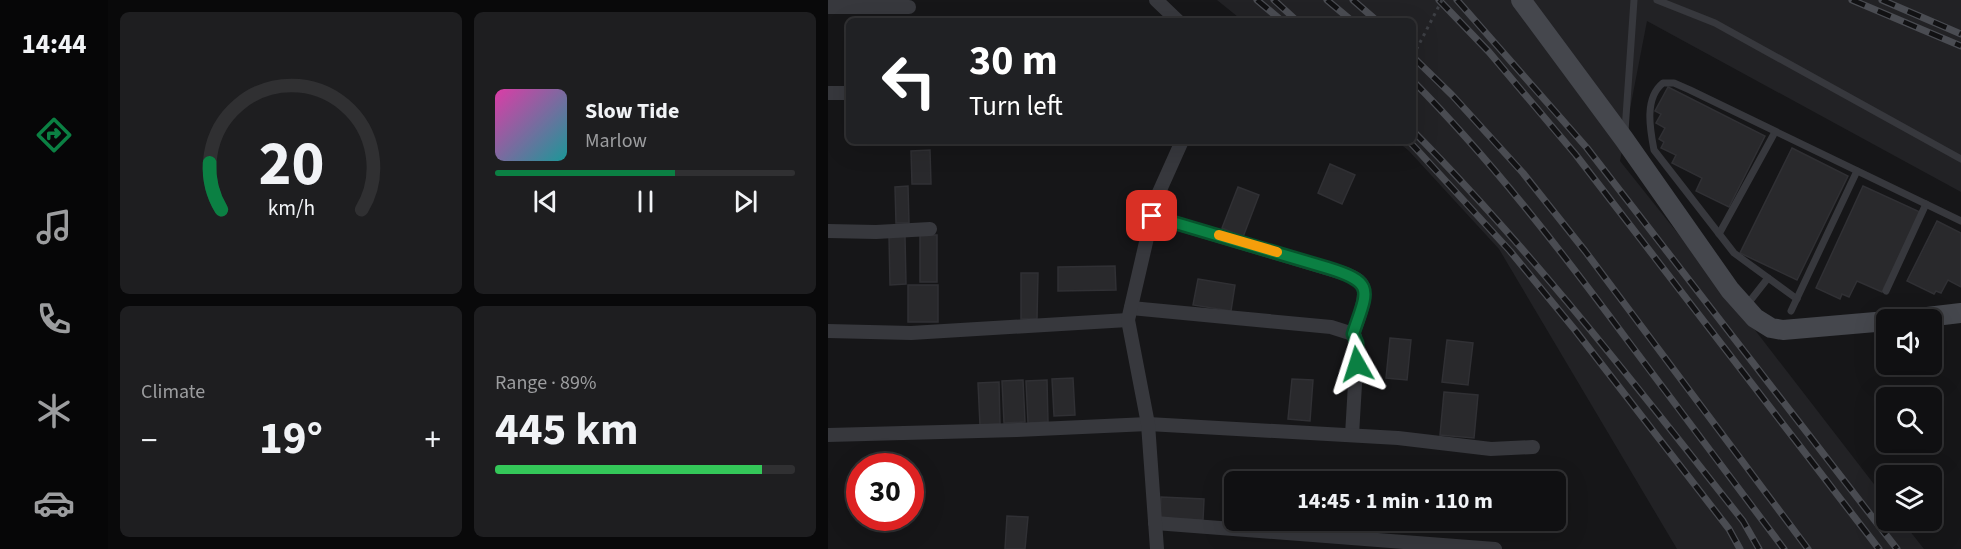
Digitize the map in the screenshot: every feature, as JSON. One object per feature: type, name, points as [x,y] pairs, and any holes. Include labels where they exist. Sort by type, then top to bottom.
[{"type":"street","points":[[1156,0],[1175,18]]},
{"type":"street","points":[[1521,0],[1624,139],[1730,291],[1755,318],[1771,328],[1783,330],[1876,322]]},
{"type":"street","points":[[828,7],[909,7]]},
{"type":"street","points":[[828,93],[846,93]]},
{"type":"street","points":[[1157,549],[1148,424],[1130,314],[1156,199],[1181,144]]},
{"type":"street","points":[[1152,216],[1335,270],[1359,281],[1364,286],[1364,299],[1353,334],[1357,350],[1352,435]]},
{"type":"street","points":[[828,231],[876,232],[930,229]]},
{"type":"street","points":[[1942,315],[1961,313]]},
{"type":"street","points":[[828,331],[911,333],[1130,314],[1287,322],[1331,327],[1353,334]]},
{"type":"street","points":[[828,435],[1148,424],[1398,438],[1491,449],[1533,447]]},
{"type":"street","points":[[1155,523],[1291,532],[1418,547],[1495,549]]},
{"type":"lane","points":[[1624,139],[1634,0]]},
{"type":"lane","points":[[1657,0],[1715,24],[1961,159]]},
{"type":"lane","points":[[1797,299],[1734,253],[1654,150],[1650,114],[1655,93],[1663,83],[1674,83],[1961,221]]},
{"type":"lane","points":[[1719,234],[1775,132]]},
{"type":"lane","points":[[1791,311],[1857,171]]},
{"type":"lane","points":[[1886,291],[1926,204]]},
{"type":"lane","points":[[1745,307],[1768,278]]},
{"type":"path","points":[[1416,50],[1442,0]]},
{"type":"shaded area","points":[[1217,0],[1961,0],[1961,192],[1647,21],[1620,161],[1876,487],[1876,531],[1910,531],[1924,549],[1677,549],[1499,249],[1401,144],[1416,144],[1416,18],[1239,18]]},
{"type":"building","points":[[1668,87],[1765,136],[1729,207],[1696,191],[1702,178],[1672,163],[1676,155],[1661,148],[1664,142],[1659,139],[1665,128],[1656,123],[1661,114],[1655,111]]},
{"type":"building","points":[[1792,148],[1848,176],[1797,280],[1740,253]]},
{"type":"building","points":[[930,150],[931,184],[912,184],[911,151]]},
{"type":"building","points":[[1330,164],[1355,175],[1342,204],[1318,193]]},
{"type":"building","points":[[908,186],[909,223],[896,223],[895,187]]},
{"type":"building","points":[[1863,186],[1920,212],[1882,292],[1857,281],[1849,297],[1842,294],[1840,299],[1816,288]]},
{"type":"building","points":[[1238,187],[1259,195],[1243,237],[1222,228]]},
{"type":"building","points":[[1937,221],[1961,233],[1961,287],[1948,280],[1941,293],[1936,291],[1934,294],[1907,281]]},
{"type":"building","points":[[920,235],[937,235],[937,282],[920,282]]},
{"type":"building","points":[[889,236],[905,236],[906,284],[890,285]]},
{"type":"building","points":[[1115,266],[1116,290],[1058,291],[1058,267]]},
{"type":"building","points":[[1021,273],[1038,273],[1037,319],[1021,319]]},
{"type":"building","points":[[1198,279],[1235,285],[1231,311],[1193,305]]},
{"type":"building","points":[[908,285],[938,285],[938,322],[908,322]]},
{"type":"building","points":[[1390,338],[1411,340],[1407,380],[1386,378]]},
{"type":"building","points":[[1447,340],[1473,343],[1468,385],[1442,382]]},
{"type":"building","points":[[1073,378],[1075,415],[1054,416],[1052,379]]},
{"type":"building","points":[[1292,379],[1313,380],[1310,421],[1288,419]]},
{"type":"building","points":[[1023,380],[1025,422],[1004,423],[1002,381]]},
{"type":"building","points":[[1047,380],[1048,422],[1028,423],[1026,381]]},
{"type":"building","points":[[999,382],[1000,424],[980,425],[978,383]]},
{"type":"building","points":[[1444,392],[1478,395],[1474,438],[1440,435]]},
{"type":"building","points":[[1161,497],[1204,499],[1203,520],[1160,518]]},
{"type":"building","points":[[1007,516],[1028,517],[1025,549],[1005,549]]},
{"type":"railway","points":[[1257,0],[1278,18]]},
{"type":"railway","points":[[1274,0],[1294,18]]},
{"type":"railway","points":[[1327,0],[1348,18]]},
{"type":"railway","points":[[1353,0],[1374,18]]},
{"type":"railway","points":[[1439,0],[1489,52],[1576,155],[1879,549]]},
{"type":"railway","points":[[1457,0],[1587,148],[1897,549]]},
{"type":"railway","points":[[1852,0],[1961,46]]},
{"type":"railway","points":[[1882,0],[1961,34]]},
{"type":"railway","points":[[1416,60],[1452,95],[1523,173],[1585,251],[1808,549]]},
{"type":"railway","points":[[1416,84],[1497,173],[1549,238],[1784,549]]},
{"type":"railway","points":[[1416,134],[1500,224],[1583,321],[1743,521],[1759,549]]},
{"type":"railway","points":[[1412,144],[1510,251],[1575,330],[1729,529],[1740,549]]},
{"type":"slow traffic","points":[[1219,235],[1277,252]]},
{"type":"route","points":[[1152,216],[1328,268],[1359,281],[1364,286],[1364,299],[1353,334],[1357,343],[1357,364]]}]
